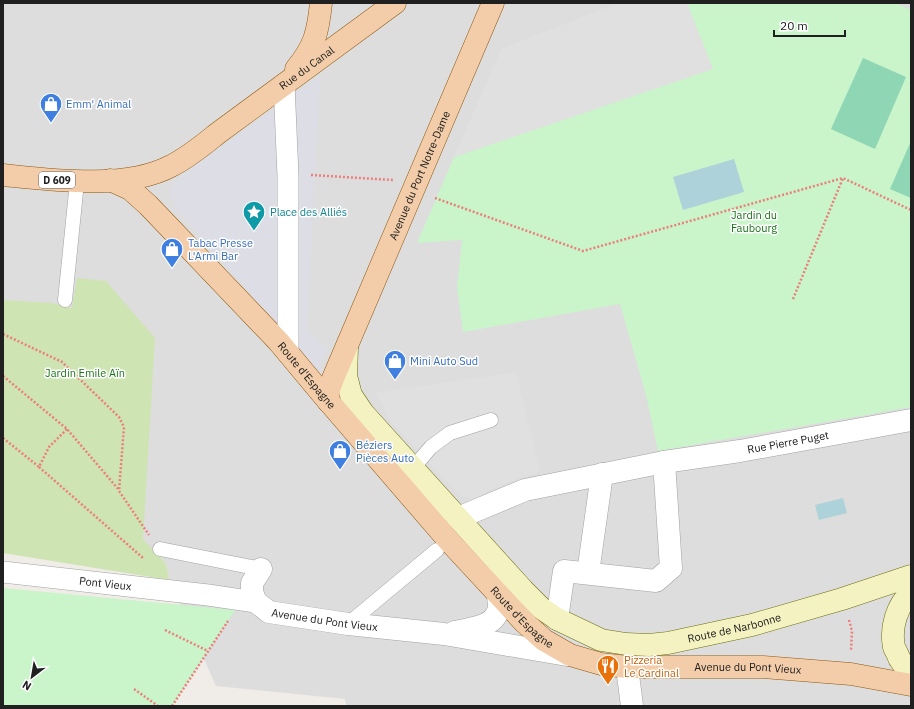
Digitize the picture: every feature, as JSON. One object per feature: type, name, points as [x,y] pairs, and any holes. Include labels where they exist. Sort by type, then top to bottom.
[{"type":"main road","points":[[284,84],[308,55],[318,30],[321,3]]},
{"type":"main road","name":"Rue du Canal","points":[[110,180],[142,177],[170,167],[196,151],[218,133],[395,3]]},
{"type":"main road","name":"Avenue du Port Notre-Dame","points":[[328,401],[329,389],[493,3]]},
{"type":"main road","name":"Route d'Espagne","points":[[3,175],[77,182],[110,180],[130,189],[148,205],[288,353],[328,401],[524,622],[544,640],[570,655]]},
{"type":"main road","name":"Avenue du Port Notre-Dame","points":[[346,348],[346,376],[349,389],[351,395],[363,413]]},
{"type":"main road","name":"Route d'Espagne","points":[[363,413],[523,590],[549,614]]},
{"type":"main road","name":"Route de Narbonne","points":[[549,614],[601,640],[626,644],[649,645],[668,643],[752,625],[842,599],[911,576]]},
{"type":"main road","points":[[911,592],[905,598],[897,612],[893,627],[894,647],[904,668],[911,672]]},
{"type":"main road","name":"Avenue du Pont Vieux","points":[[570,655],[601,664],[626,667],[764,667],[850,674],[911,685]]},
{"type":"street","points":[[284,84],[288,176],[288,353]]},
{"type":"street","name":"Rue Pierre Puget","points":[[458,518],[525,490],[664,462],[740,451],[911,420]]},
{"type":"street","points":[[549,614],[564,571],[656,581],[671,568],[664,462]]},
{"type":"street","points":[[588,573],[602,474]]},
{"type":"street","points":[[246,600],[252,592],[252,583],[261,569]]},
{"type":"street","name":"Pont Vieux","points":[[3,572],[208,594]]},
{"type":"street","name":"Avenue du Pont Vieux","points":[[208,594],[246,600],[269,612],[348,624],[444,634],[570,655]]},
{"type":"street","name":"Avenue du Pont Vieux","points":[[444,634],[489,623],[496,616],[499,608],[498,594]]},
{"type":"street","points":[[626,667],[632,706]]},
{"type":"lane","points":[[65,300],[77,182]]},
{"type":"lane","points":[[328,401],[354,416],[494,573],[517,594],[549,614]]},
{"type":"lane","points":[[413,468],[431,447],[450,433],[491,420]]},
{"type":"lane","points":[[160,549],[261,569]]},
{"type":"lane","points":[[348,624],[436,550]]},
{"type":"path","points":[[288,176],[316,175],[396,181],[413,190]]},
{"type":"path","points":[[450,203],[583,252],[843,178],[911,210]]},
{"type":"path","points":[[794,299],[843,178]]},
{"type":"path","points":[[3,334],[62,362],[119,417],[124,427],[120,491]]},
{"type":"path","points":[[3,376],[67,429],[120,491],[144,528],[160,549]]},
{"type":"path","points":[[39,467],[49,447],[67,429]]},
{"type":"path","points":[[3,438],[39,467],[147,561]]},
{"type":"path","points":[[842,599],[852,631],[850,674]]},
{"type":"path","points":[[172,706],[235,610],[246,600]]},
{"type":"path","points":[[165,630],[208,651]]},
{"type":"path","points":[[134,689],[158,706]]},
{"type":"shaded area","points":[[3,3],[911,3],[911,706],[346,706],[345,699],[216,686],[169,580],[166,564],[3,400]]},
{"type":"shaded area","points":[[618,3],[687,3],[713,69],[454,157],[501,49]]},
{"type":"shaded area","name":"Place des Alliés","points":[[320,76],[307,329],[322,346],[328,345],[318,371],[175,207],[170,191],[177,178]]},
{"type":"shaded area","points":[[516,372],[540,472],[517,479],[483,493],[476,501],[459,494],[392,423],[376,393]]},
{"type":"green space","name":"Jardin du Faubourg","points":[[687,3],[895,3],[911,10],[911,407],[658,451],[646,395],[620,304],[463,332],[457,288],[462,240],[417,243],[454,157],[712,69]]},
{"type":"green space","points":[[863,58],[906,77],[875,149],[831,129]]},
{"type":"green space","points":[[911,141],[911,198],[890,189]]},
{"type":"green space","name":"Jardin Emile Aïn","points":[[77,278],[106,281],[155,338],[143,539],[166,564],[169,580],[3,553],[3,300],[52,303],[72,308]]},
{"type":"green space","points":[[3,588],[235,610],[172,706],[3,706]]},
{"type":"water","points":[[734,159],[744,192],[683,210],[673,177]]},
{"type":"water","points":[[843,498],[847,513],[819,520],[815,505]]},
{"type":"place","name":"Emm' Animal","points":[[51,124]]},
{"type":"place","name":"Place des Alliés","points":[[254,232]]},
{"type":"place","name":"Tabac Presse L'Armi Bar","points":[[172,268]]},
{"type":"place","name":"Mini Auto Sud","points":[[395,380]]},
{"type":"place","name":"Béziers Pièces Auto","points":[[340,470]]},
{"type":"place","name":"Pizzeria Le Cardinal","points":[[608,686]]}]
